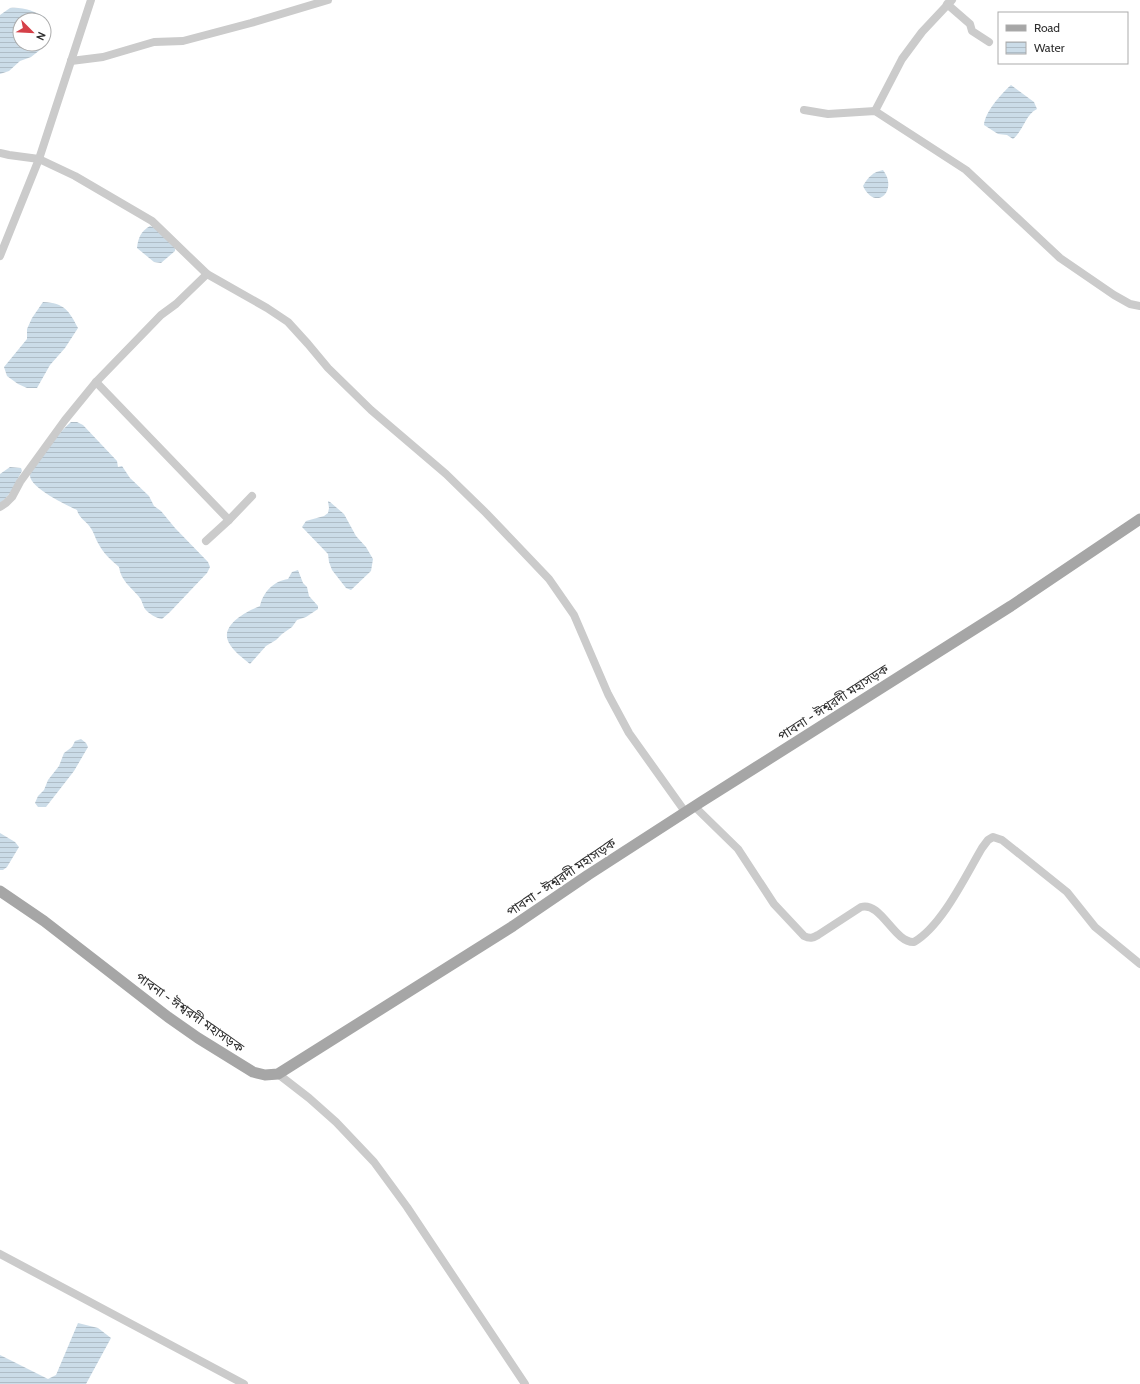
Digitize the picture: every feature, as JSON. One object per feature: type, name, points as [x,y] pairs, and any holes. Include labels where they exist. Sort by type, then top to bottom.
[{"type":"main road","name":"পাবনা - ঈশ্বরদী মহাসড়ক","points":[[0,891],[44,921],[168,1017],[198,1038],[253,1072],[266,1075],[278,1074],[513,926],[588,875],[694,811],[1011,606],[1140,519]]},
{"type":"street","points":[[0,256],[39,159],[91,0]]},
{"type":"street","points":[[71,61],[103,57],[154,42],[184,41],[328,0]]},
{"type":"street","points":[[876,111],[902,59],[922,32],[950,2],[970,24],[972,31],[989,42]]},
{"type":"street","points":[[804,110],[828,114],[876,111],[966,170],[1060,258],[1114,295],[1130,304],[1140,306]]},
{"type":"street","points":[[0,153],[39,159],[75,176],[152,221],[207,274],[268,308],[288,322],[334,373],[371,410],[446,474],[491,518],[549,579],[574,615],[608,694],[629,733],[694,811],[725,836],[738,849],[748,862],[774,904],[804,936],[814,938],[861,907],[868,906],[904,939],[911,942],[919,939],[942,916],[982,848],[990,838],[998,838],[1068,892],[1095,927],[1140,964]]},
{"type":"street","points":[[0,507],[12,497],[20,482],[65,420],[96,382],[161,315],[176,304],[207,274]]},
{"type":"street","points":[[96,382],[229,520]]},
{"type":"street","points":[[206,541],[252,496]]},
{"type":"street","points":[[278,1074],[314,1102],[336,1122],[374,1162],[407,1207],[525,1384]]},
{"type":"street","points":[[1,1256],[244,1384]]},
{"type":"water","points":[[10,8],[20,8],[33,12],[12,12],[12,52],[37,52],[31,57],[20,61],[9,71],[0,74],[0,15]]},
{"type":"water","points":[[1011,85],[1034,102],[1037,109],[1030,115],[1013,139],[1007,135],[998,134],[984,125],[990,109],[998,98]]},
{"type":"water","points":[[883,170],[887,178],[887,191],[884,196],[879,198],[873,197],[868,194],[863,186],[871,175]]},
{"type":"water","points":[[150,226],[155,228],[175,248],[175,251],[161,263],[154,262],[137,248],[140,235]]},
{"type":"water","points":[[43,302],[61,306],[69,313],[78,328],[65,348],[50,365],[37,388],[27,388],[18,384],[7,376],[4,367],[27,339],[27,329],[32,318]]},
{"type":"water","points":[[71,422],[77,422],[83,425],[117,461],[118,467],[122,466],[130,478],[149,496],[154,506],[161,511],[175,528],[208,562],[210,567],[207,573],[162,619],[148,613],[140,598],[124,580],[119,567],[102,550],[91,529],[77,510],[42,491],[32,481],[30,476],[31,471],[40,456]]},
{"type":"water","points":[[10,467],[21,468],[22,471],[10,493],[0,503],[0,474]]},
{"type":"water","points":[[328,501],[344,514],[356,536],[366,547],[373,559],[371,571],[351,590],[346,588],[332,570],[328,554],[302,527],[306,521],[324,516],[328,513]]},
{"type":"water","points":[[298,570],[303,583],[307,587],[309,596],[318,606],[318,609],[306,617],[297,620],[292,627],[266,646],[250,664],[239,655],[229,643],[227,636],[228,630],[231,625],[242,615],[260,606],[266,592],[270,588],[278,582],[288,579],[292,572]]},
{"type":"water","points":[[81,739],[88,747],[74,771],[46,807],[38,807],[35,803],[38,796],[44,790],[48,780],[59,766],[64,753],[72,747],[75,741]]},
{"type":"water","points":[[0,833],[15,842],[19,847],[7,867],[3,870],[0,870]]},
{"type":"water","points":[[78,1323],[98,1328],[111,1338],[86,1384],[0,1384],[0,1355],[48,1379],[56,1375]]}]
